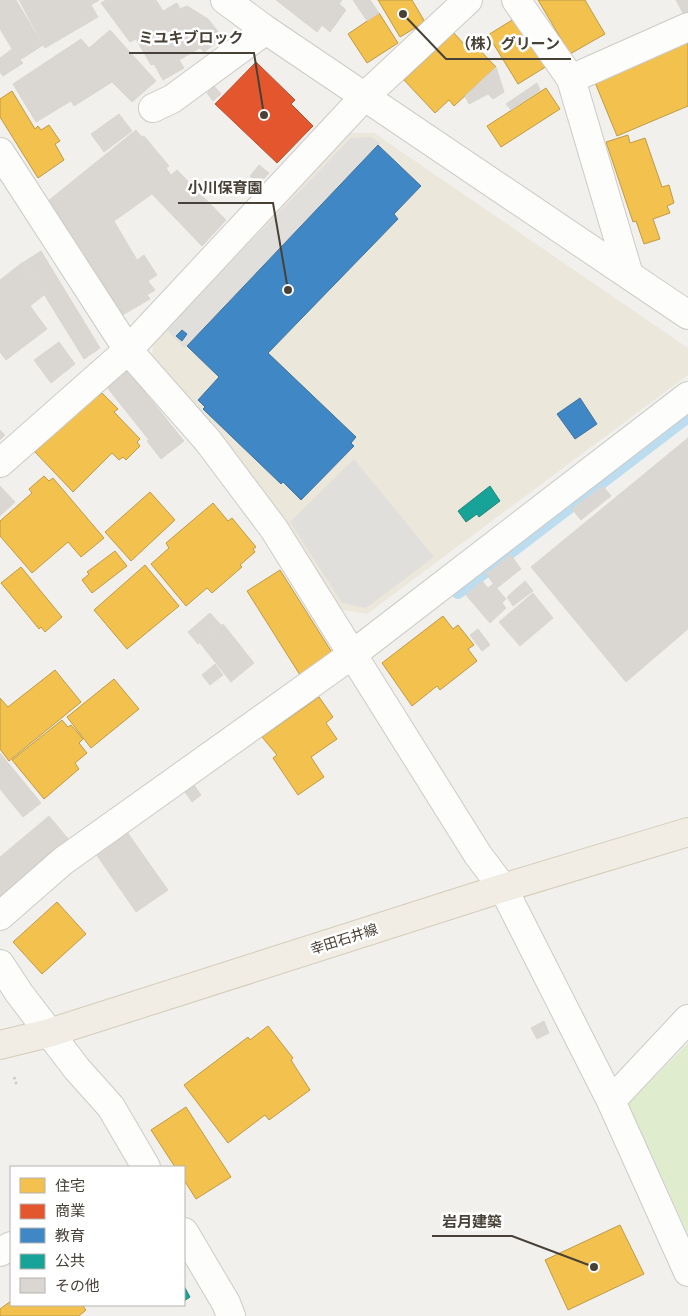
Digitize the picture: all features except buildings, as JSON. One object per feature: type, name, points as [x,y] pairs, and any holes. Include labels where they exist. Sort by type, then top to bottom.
[{"type":"main road","name":"幸田石井線","points":[[0,1045],[49,1033],[503,888],[688,832]]},
{"type":"street","points":[[225,0],[266,30],[688,315]]},
{"type":"street","points":[[0,463],[128,350],[365,96],[468,0]]},
{"type":"street","points":[[516,0],[571,79],[629,275]]},
{"type":"street","points":[[571,79],[688,27]]},
{"type":"street","points":[[153,108],[172,99],[266,30]]},
{"type":"street","points":[[0,152],[128,350],[208,441],[274,529],[478,855],[503,888],[611,1101],[688,1272]]},
{"type":"street","points":[[0,916],[63,861],[353,654],[688,396]]},
{"type":"street","points":[[0,964],[49,1033],[77,1069],[111,1107],[145,1166]]},
{"type":"street","points":[[611,1101],[688,1019]]},
{"type":"street","points":[[185,1234],[226,1303],[231,1316]]},
{"type":"shaded area","points":[[351,133],[374,133],[688,348],[688,375],[367,614],[339,609],[263,490],[152,362],[153,338]]},
{"type":"shaded area","points":[[371,137],[380,143],[184,348],[166,329],[351,138]]},
{"type":"shaded area","points":[[354,459],[434,557],[366,608],[342,603],[290,522]]},
{"type":"green space","points":[[688,1043],[688,1234],[628,1104]]},
{"type":"waterway","points":[[458,593],[688,417]]},
{"type":"place","name":"（株）グリーン","points":[[403,14]]},
{"type":"place","name":"ミユキブロック","points":[[264,115]]},
{"type":"place","name":"小川保育園","points":[[288,290]]},
{"type":"place","name":"岩月建築","points":[[594,1267]]}]
